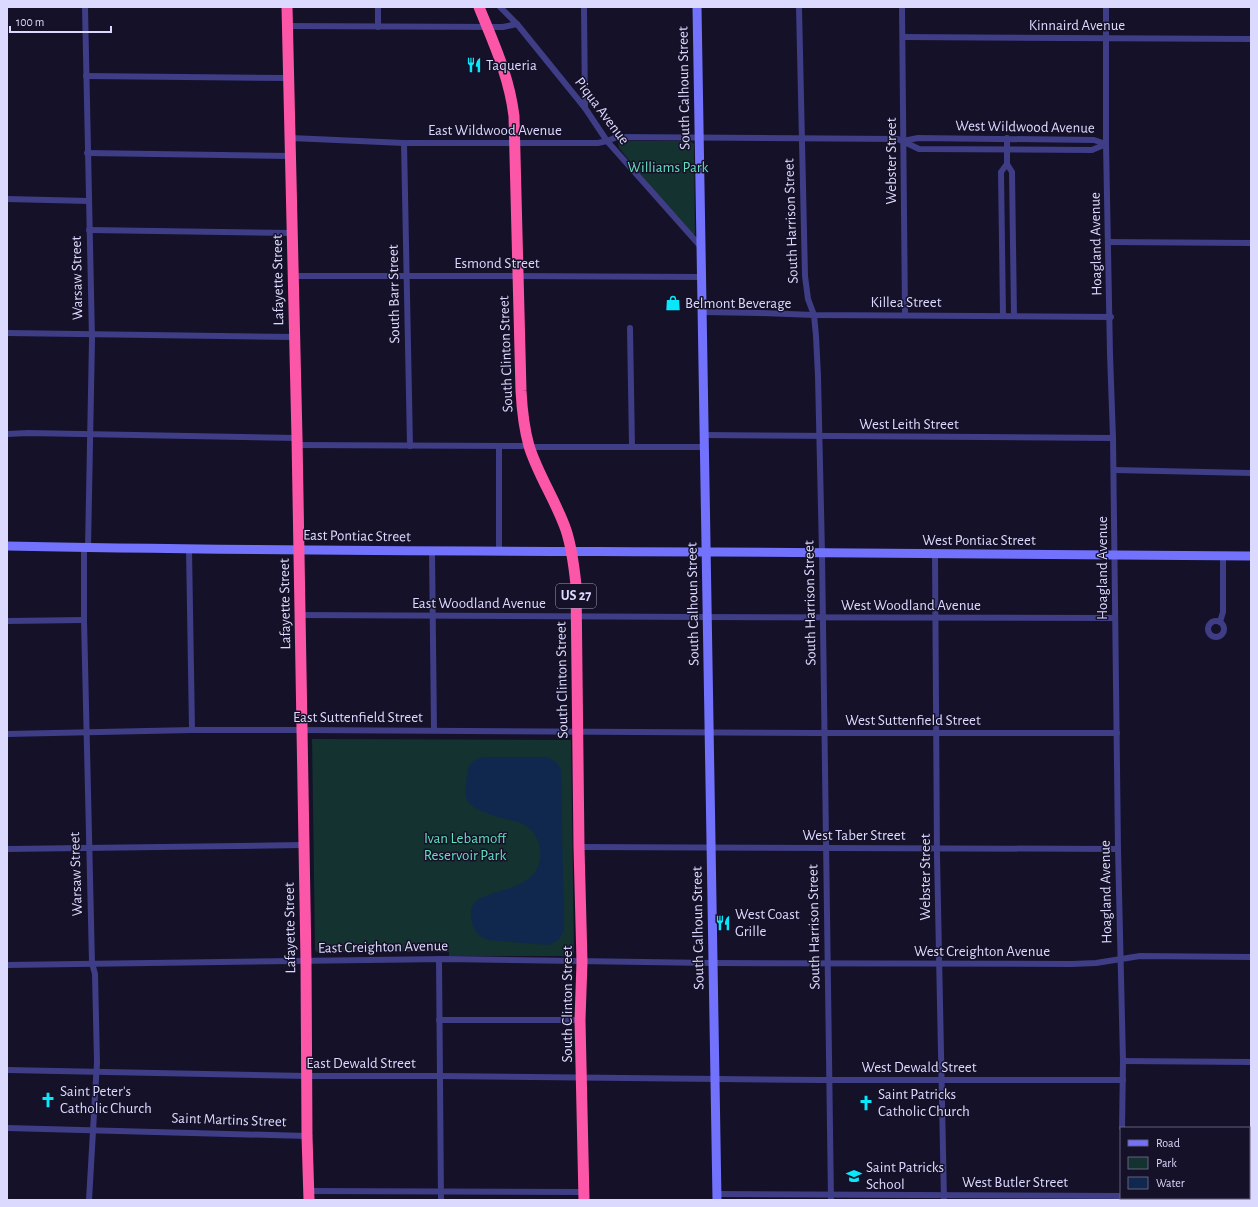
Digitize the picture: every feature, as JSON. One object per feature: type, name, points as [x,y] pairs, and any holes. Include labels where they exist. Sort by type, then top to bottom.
[{"type":"highway","name":"Lafayette Street","points":[[287,7],[294,276],[309,1196]]},
{"type":"highway","name":"South Clinton Street","points":[[479,7],[508,82],[514,116],[516,143],[521,402],[526,446],[537,466],[563,523],[572,551],[576,585],[582,962],[580,1020],[584,1196]]},
{"type":"street","name":"Warsaw Street","points":[[85,7],[92,334],[84,620],[88,848],[92,963],[94,974],[96,1072],[89,1200]]},
{"type":"street","points":[[378,7],[378,26]]},
{"type":"street","name":"Piqua Avenue","points":[[500,7],[517,24],[585,108],[607,141],[701,247]]},
{"type":"street","points":[[584,7],[585,108]]},
{"type":"street","name":"South Calhoun Street","points":[[697,7],[717,1197]]},
{"type":"street","name":"South Harrison Street","points":[[800,7],[801,137],[805,276],[808,299],[814,315],[816,336],[819,436],[831,1197]]},
{"type":"street","name":"Webster Street","points":[[902,7],[905,315]]},
{"type":"street","name":"Hoagland Avenue","points":[[1106,7],[1106,144],[1114,470],[1118,849],[1123,1061],[1122,1127]]},
{"type":"street","points":[[288,26],[503,27],[517,24]]},
{"type":"street","name":"Kinnaird Avenue","points":[[903,37],[1251,39]]},
{"type":"street","points":[[86,76],[289,78]]},
{"type":"street","name":"East Wildwood Avenue","points":[[291,138],[404,142],[598,143],[617,137],[699,137]]},
{"type":"street","name":"West Wildwood Avenue","points":[[699,137],[898,139],[919,149],[1092,150],[1106,144]]},
{"type":"street","name":"West Wildwood Avenue","points":[[903,141],[918,138],[1007,138],[1094,140],[1106,144]]},
{"type":"street","points":[[1007,138],[1007,164],[1012,172],[1014,316]]},
{"type":"street","name":"South Barr Street","points":[[404,142],[410,446]]},
{"type":"street","points":[[88,153],[291,156]]},
{"type":"street","points":[[1003,315],[1001,172],[1007,164]]},
{"type":"street","points":[[7,199],[89,201]]},
{"type":"street","points":[[1001,224],[1012,224]]},
{"type":"street","points":[[89,230],[292,233]]},
{"type":"street","points":[[1002,242],[1013,242]]},
{"type":"street","points":[[1108,242],[1251,243]]},
{"type":"street","name":"Esmond Street","points":[[294,276],[701,277]]},
{"type":"street","name":"Killea Street","points":[[702,312],[814,315],[1003,315],[1111,317]]},
{"type":"street","points":[[630,328],[632,447]]},
{"type":"street","points":[[7,333],[294,337]]},
{"type":"street","points":[[7,434],[90,434],[410,446],[704,447]]},
{"type":"street","name":"West Leith Street","points":[[704,436],[1113,438]]},
{"type":"street","points":[[499,446],[499,552]]},
{"type":"street","points":[[1114,470],[1251,472]]},
{"type":"street","name":"East Pontiac Street","points":[[7,546],[499,552],[706,552]]},
{"type":"street","points":[[189,548],[192,730]]},
{"type":"street","points":[[432,551],[434,730]]},
{"type":"street","name":"West Pontiac Street","points":[[706,552],[1251,556]]},
{"type":"street","name":"Webster Street","points":[[935,554],[939,964],[944,1197]]},
{"type":"street","points":[[1220,622],[1224,612],[1223,556]]},
{"type":"street","name":"East Woodland Avenue","points":[[299,615],[707,617]]},
{"type":"street","name":"West Woodland Avenue","points":[[707,617],[1115,618]]},
{"type":"street","points":[[7,621],[84,620]]},
{"type":"street","name":"East Suttenfield Street","points":[[7,734],[192,730],[709,732]]},
{"type":"street","name":"West Suttenfield Street","points":[[709,732],[1117,733]]},
{"type":"street","points":[[7,849],[304,844]]},
{"type":"street","name":"West Taber Street","points":[[579,847],[1118,849]]},
{"type":"street","name":"West Creighton Avenue","points":[[712,963],[1072,964],[1096,963],[1140,956],[1251,957]]},
{"type":"street","points":[[439,959],[441,1200]]},
{"type":"street","name":"East Creighton Avenue","points":[[7,965],[439,959],[712,963]]},
{"type":"street","points":[[439,1020],[580,1020]]},
{"type":"street","points":[[1123,1061],[1251,1062]]},
{"type":"street","name":"East Dewald Street","points":[[7,1070],[308,1076],[715,1079]]},
{"type":"street","name":"West Dewald Street","points":[[715,1079],[1123,1080]]},
{"type":"street","name":"Saint Martins Street","points":[[7,1128],[307,1136]]},
{"type":"street","points":[[309,1196],[441,1192],[584,1196]]},
{"type":"street","name":"West Butler Street","points":[[717,1197],[1120,1198]]},
{"type":"green space","name":"Williams Park","points":[[621,141],[690,141],[694,144],[695,234],[693,236],[690,235],[619,148],[618,143]]},
{"type":"green space","name":"Ivan Lebamoff Reservoir Park","points":[[312,739],[571,740],[574,953],[566,956],[449,956],[449,952],[317,952],[315,950]]},
{"type":"water","points":[[484,757],[546,757],[555,761],[561,770],[564,929],[559,939],[549,945],[488,940],[482,937],[474,929],[471,911],[475,902],[480,898],[526,881],[537,869],[540,860],[538,841],[534,833],[528,827],[521,823],[476,809],[467,800],[466,788],[469,766],[477,759]]},
{"type":"place","name":"Taqueria","points":[[474,65]]},
{"type":"place","name":"Belmont Beverage","points":[[673,303]]},
{"type":"place","name":"West Coast Grille","points":[[723,923]]},
{"type":"place","name":"Saint Peter's Catholic Church","points":[[48,1100]]},
{"type":"place","name":"Saint Patricks Catholic Church","points":[[866,1103]]},
{"type":"place","name":"Saint Patricks School","points":[[854,1176]]}]
